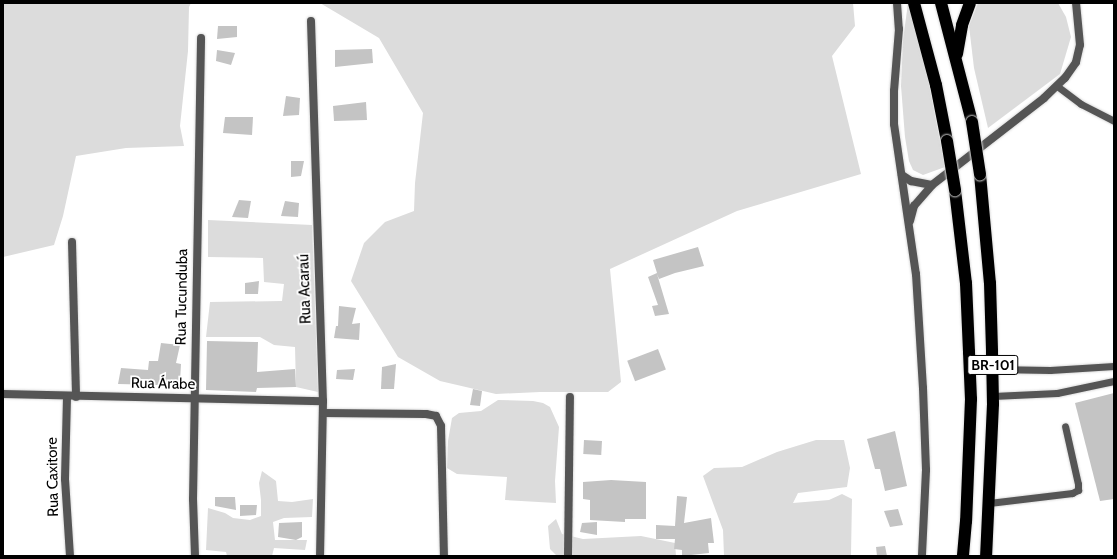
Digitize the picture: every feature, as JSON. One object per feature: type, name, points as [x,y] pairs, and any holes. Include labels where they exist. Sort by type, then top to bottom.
[{"type":"highway","name":"BR-101","points":[[914,3],[936,85],[947,140],[955,190],[966,283],[971,400],[966,522],[963,556]]},
{"type":"highway","name":"BR-101","points":[[941,3],[972,122],[980,174],[990,283],[993,396],[986,556]]},
{"type":"highway","points":[[956,59],[962,25],[970,3]]},
{"type":"street","points":[[897,3],[899,28],[894,91],[894,124],[917,285],[923,388],[926,470],[922,556]]},
{"type":"street","points":[[909,224],[914,206],[932,185],[1057,86],[1073,68],[1078,52],[1080,28],[1076,3]]},
{"type":"street","name":"Rua Acaraú","points":[[311,21],[323,402],[320,556]]},
{"type":"street","name":"Rua Tucunduba","points":[[195,556],[193,499],[194,399],[201,38]]},
{"type":"street","points":[[902,175],[911,181],[932,185]]},
{"type":"street","points":[[72,242],[76,397]]},
{"type":"street","name":"Rua Árabe","points":[[3,394],[323,402]]},
{"type":"street","name":"Rua Caxitore","points":[[67,396],[65,479],[70,556]]},
{"type":"street","points":[[568,556],[570,397]]},
{"type":"street","points":[[322,413],[426,414],[436,416],[440,426],[444,556]]},
{"type":"lane","points":[[1057,86],[1081,104],[1114,121]]},
{"type":"lane","points":[[993,369],[1050,370],[1114,366]]},
{"type":"lane","points":[[993,396],[1057,393],[1114,381]]},
{"type":"lane","points":[[989,503],[1072,493],[1078,490],[1065,426]]},
{"type":"shaded area","points":[[3,3],[191,3],[189,7],[188,51],[180,126],[184,146],[126,148],[76,156],[63,216],[54,245],[3,257]]},
{"type":"shaded area","points":[[320,3],[853,3],[855,26],[832,56],[861,174],[737,211],[610,269],[621,382],[608,392],[540,392],[496,394],[440,381],[398,357],[351,281],[364,243],[385,222],[414,211],[415,183],[423,113],[379,38]]},
{"type":"shaded area","points":[[908,3],[928,79],[945,167],[923,175],[913,170],[909,161],[905,137],[901,86],[903,40]]},
{"type":"shaded area","points":[[978,3],[1058,3],[1066,17],[1071,37],[1060,74],[988,128],[974,68],[969,26]]},
{"type":"shaded area","points":[[208,220],[312,225],[318,392],[296,387],[295,347],[274,345],[260,337],[206,337],[210,302],[282,301],[284,284],[264,282],[263,258],[208,257]]},
{"type":"shaded area","points":[[498,400],[533,401],[543,403],[550,407],[559,427],[555,481],[556,503],[505,500],[507,477],[457,474],[447,468],[448,441],[452,418],[459,413],[481,411]]},
{"type":"shaded area","points":[[816,440],[844,440],[850,468],[847,487],[798,493],[793,503],[829,500],[842,494],[852,499],[851,555],[724,556],[723,530],[703,476],[714,468],[742,467],[777,452]]},
{"type":"shaded area","points":[[262,471],[276,481],[278,501],[292,502],[313,499],[312,517],[284,518],[273,522],[275,540],[307,540],[305,550],[274,548],[272,556],[227,556],[226,552],[206,550],[208,508],[225,513],[233,518],[250,520],[261,516],[259,483]]},
{"type":"shaded area","points":[[556,519],[562,534],[583,539],[641,536],[675,543],[676,556],[557,556],[550,549],[548,526]]},
{"type":"building","points":[[218,26],[237,26],[237,37],[217,39]]},
{"type":"building","points":[[372,49],[373,63],[335,67],[335,50]]},
{"type":"building","points":[[217,50],[235,53],[231,65],[216,61]]},
{"type":"building","points":[[286,96],[300,98],[299,115],[283,116]]},
{"type":"building","points":[[366,102],[367,120],[334,121],[333,106]]},
{"type":"building","points":[[225,117],[253,117],[252,135],[223,133]]},
{"type":"building","points":[[291,161],[304,161],[301,176],[291,177]]},
{"type":"building","points":[[239,200],[251,201],[248,218],[232,217]]},
{"type":"building","points":[[285,201],[299,203],[298,217],[281,216]]},
{"type":"building","points":[[698,247],[704,266],[675,273],[659,279],[657,274],[669,314],[655,316],[652,306],[658,305],[648,277],[657,273],[653,260]]},
{"type":"building","points":[[259,281],[258,294],[245,294],[245,283]]},
{"type":"building","points":[[339,306],[356,308],[352,324],[360,323],[359,340],[334,338],[336,326],[338,326]]},
{"type":"building","points":[[207,341],[258,342],[257,372],[295,369],[296,387],[257,388],[256,392],[206,390]]},
{"type":"building","points":[[161,343],[180,345],[176,363],[181,364],[180,382],[160,383],[160,385],[118,384],[121,368],[148,370],[149,361],[158,361]]},
{"type":"building","points":[[658,349],[666,370],[635,381],[627,361]]},
{"type":"building","points":[[396,364],[394,389],[381,389],[382,367]]},
{"type":"building","points":[[355,369],[353,380],[336,379],[337,370]]},
{"type":"building","points":[[473,389],[482,391],[480,406],[470,405]]},
{"type":"building","points":[[1114,393],[1114,499],[1100,501],[1075,403]]},
{"type":"building","points":[[895,431],[907,486],[885,491],[880,469],[875,469],[867,439]]},
{"type":"building","points":[[584,440],[602,441],[601,455],[583,454]]},
{"type":"building","points":[[611,480],[646,482],[646,519],[625,519],[625,522],[590,520],[590,500],[583,499],[583,482]]},
{"type":"building","points":[[677,496],[687,497],[684,523],[711,518],[714,543],[708,543],[709,553],[682,556],[682,550],[674,549],[675,539],[656,539],[656,525],[675,526]]},
{"type":"building","points":[[215,497],[235,497],[236,510],[215,506]]},
{"type":"building","points":[[240,505],[257,505],[256,515],[240,516]]},
{"type":"building","points":[[898,509],[903,525],[890,527],[884,511]]},
{"type":"building","points":[[302,522],[302,537],[296,540],[278,537],[279,523]]},
{"type":"building","points":[[597,522],[597,535],[580,532],[582,523]]},
{"type":"building","points":[[885,546],[887,556],[877,556],[876,547]]}]
